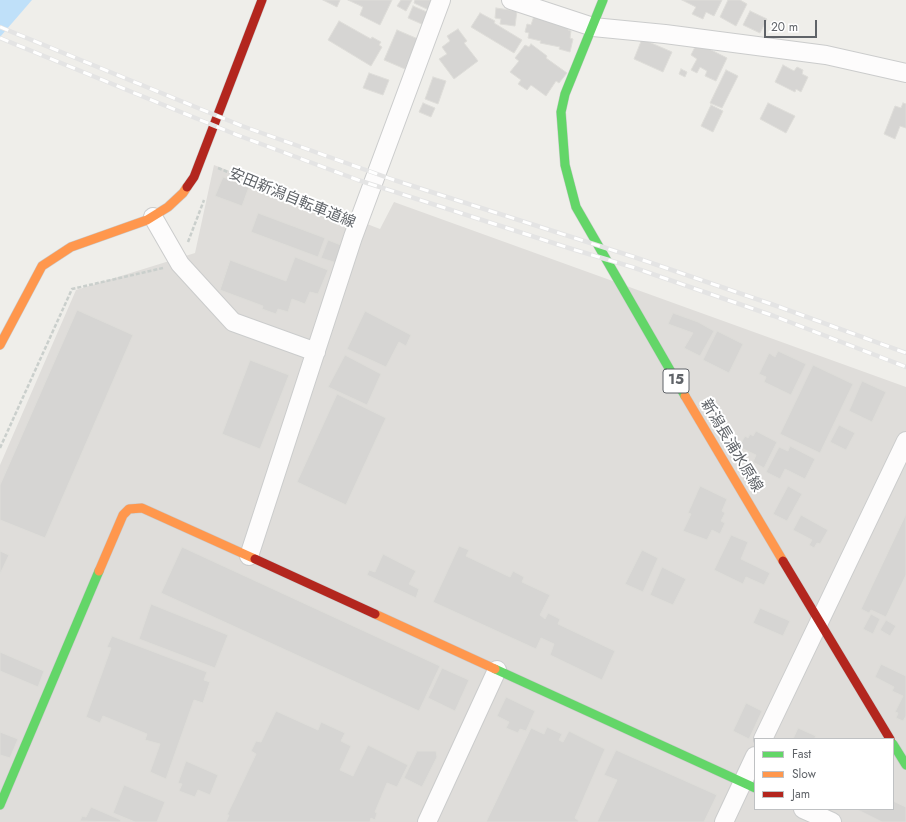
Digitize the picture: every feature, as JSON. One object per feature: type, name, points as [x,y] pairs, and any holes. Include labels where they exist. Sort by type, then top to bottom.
[{"type":"street","points":[[0,345],[42,266],[71,247],[153,217],[178,198],[194,177],[262,0]]},
{"type":"street","points":[[249,556],[353,237],[441,0]]},
{"type":"street","points":[[510,0],[593,27],[665,34],[826,55],[906,72]]},
{"type":"street","name":"新潟長浦水原線","points":[[603,0],[566,94],[561,112],[565,165],[576,207],[648,334],[889,738]]},
{"type":"street","points":[[153,217],[180,264],[234,322],[316,352]]},
{"type":"street","points":[[763,738],[820,624],[906,441]]},
{"type":"street","points":[[0,805],[123,515],[130,509],[142,508],[749,785]]},
{"type":"street","points":[[427,822],[497,670]]},
{"type":"street","points":[[894,746],[906,765]]},
{"type":"street","points":[[724,822],[749,785],[754,761]]},
{"type":"street","points":[[805,810],[832,822]]},
{"type":"path","name":"安田新潟自転車道線","points":[[216,168],[345,220]]},
{"type":"path","points":[[0,448],[72,289],[180,264],[205,197]]},
{"type":"shaded area","points":[[214,165],[380,229],[394,202],[906,387],[906,822],[0,822],[0,465],[76,290],[195,253]]},
{"type":"water","points":[[0,0],[32,0],[0,37]]},
{"type":"building","points":[[323,0],[340,0],[337,7]]},
{"type":"building","points":[[348,0],[392,0],[380,25],[360,15],[363,7]]},
{"type":"building","points":[[401,0],[412,0],[406,11],[397,6]]},
{"type":"building","points":[[415,0],[434,0],[429,10],[414,3]]},
{"type":"building","points":[[682,0],[722,0],[714,16],[706,12],[703,19],[692,14],[696,7]]},
{"type":"building","points":[[728,0],[740,0],[747,4],[736,26],[720,17]]},
{"type":"building","points":[[413,6],[429,13],[424,25],[408,18]]},
{"type":"building","points":[[496,8],[517,11],[515,26],[500,24],[501,19],[495,18]]},
{"type":"building","points":[[750,11],[767,19],[760,33],[743,25]]},
{"type":"building","points":[[480,13],[495,21],[494,23],[522,40],[514,53],[471,27]]},
{"type":"building","points":[[534,16],[569,24],[568,30],[571,31],[570,38],[573,39],[570,52],[559,49],[560,47],[540,43],[541,41],[528,38],[529,33],[525,32],[527,24],[531,25]]},
{"type":"building","points":[[339,21],[371,39],[372,37],[381,42],[379,45],[382,47],[371,66],[328,40]]},
{"type":"building","points":[[458,29],[467,41],[464,43],[478,61],[454,79],[439,59],[447,54],[442,47],[450,41],[447,36]]},
{"type":"building","points":[[397,30],[418,39],[405,69],[384,60]]},
{"type":"building","points":[[642,39],[672,52],[663,72],[634,59]]},
{"type":"building","points":[[697,43],[727,58],[716,81],[705,76],[707,71],[700,67],[697,73],[691,70],[697,59],[691,55]]},
{"type":"building","points":[[531,44],[547,56],[546,58],[567,73],[559,83],[556,81],[546,96],[531,85],[527,90],[518,84],[521,80],[510,72],[519,61],[515,58],[525,45],[529,47]]},
{"type":"building","points":[[783,65],[794,71],[797,67],[803,70],[802,74],[808,77],[801,92],[796,89],[795,92],[775,82]]},
{"type":"building","points":[[681,69],[687,72],[685,77],[679,74]]},
{"type":"building","points":[[726,70],[738,76],[722,108],[710,103]]},
{"type":"building","points":[[369,73],[389,80],[383,95],[363,88]]},
{"type":"building","points":[[433,77],[446,81],[438,104],[425,99]]},
{"type":"building","points":[[423,103],[435,108],[431,117],[419,112]]},
{"type":"building","points":[[768,103],[795,116],[786,133],[760,119]]},
{"type":"building","points":[[903,103],[906,104],[906,128],[900,126],[895,139],[884,134],[895,106],[901,108]]},
{"type":"building","points":[[711,105],[723,111],[713,132],[701,126]]},
{"type":"building","points":[[223,177],[249,187],[242,206],[215,196]]},
{"type":"building","points":[[258,213],[325,238],[318,257],[251,232]]},
{"type":"building","points":[[328,240],[346,247],[340,264],[321,258]]},
{"type":"building","points":[[295,257],[328,270],[318,294],[310,292],[305,304],[292,299],[288,312],[278,309],[276,314],[262,309],[263,306],[220,290],[230,260],[286,281]]},
{"type":"building","points":[[77,310],[133,335],[45,538],[0,520],[0,485]]},
{"type":"building","points":[[365,311],[411,335],[406,346],[399,342],[386,367],[347,349]]},
{"type":"building","points":[[673,313],[698,322],[714,331],[700,356],[684,348],[693,333],[668,324]]},
{"type":"building","points":[[717,331],[743,344],[729,373],[703,360]]},
{"type":"building","points":[[778,351],[806,364],[791,395],[764,382],[766,377],[759,374],[769,353],[775,357]]},
{"type":"building","points":[[345,355],[381,374],[367,405],[328,387]]},
{"type":"building","points":[[250,360],[289,375],[260,449],[222,434]]},
{"type":"building","points":[[813,365],[853,384],[820,453],[780,434]]},
{"type":"building","points":[[862,381],[886,392],[872,422],[849,411]]},
{"type":"building","points":[[337,394],[386,418],[346,505],[297,482]]},
{"type":"building","points":[[839,425],[855,433],[846,450],[830,442]]},
{"type":"building","points":[[756,431],[777,442],[764,468],[753,462],[756,455],[739,447],[745,436],[748,438],[750,434],[753,436]]},
{"type":"building","points":[[790,446],[815,459],[805,479],[785,469],[780,479],[766,472],[779,447],[788,451]]},
{"type":"building","points":[[700,486],[727,499],[722,511],[725,513],[721,521],[725,523],[720,534],[712,530],[707,540],[683,531],[691,514],[688,513]]},
{"type":"building","points":[[788,486],[802,494],[787,521],[773,514]]},
{"type":"building","points":[[906,514],[906,575],[886,617],[871,610],[869,613],[861,609]]},
{"type":"building","points":[[801,515],[828,530],[820,544],[817,543],[814,548],[809,545],[812,540],[793,530]]},
{"type":"building","points":[[731,535],[748,542],[741,559],[770,573],[764,585],[746,577],[743,584],[714,570]]},
{"type":"building","points":[[459,546],[469,550],[466,556],[510,577],[513,571],[524,577],[522,582],[550,595],[540,615],[545,619],[548,613],[560,619],[558,624],[615,651],[602,680],[550,655],[554,644],[541,638],[536,649],[433,602]]},
{"type":"building","points":[[182,547],[440,666],[419,711],[161,593]]},
{"type":"building","points":[[642,550],[658,558],[643,592],[625,584]]},
{"type":"building","points":[[0,551],[9,555],[0,574]]},
{"type":"building","points":[[383,554],[416,571],[409,584],[419,589],[416,598],[367,575],[369,570],[375,572]]},
{"type":"building","points":[[662,567],[686,579],[673,605],[650,595]]},
{"type":"building","points":[[151,604],[228,635],[215,668],[139,639]]},
{"type":"building","points":[[760,608],[790,621],[783,636],[753,623]]},
{"type":"building","points":[[871,614],[880,619],[873,634],[863,629]]},
{"type":"building","points":[[886,620],[896,626],[890,636],[880,630]]},
{"type":"building","points":[[112,636],[207,672],[204,680],[210,682],[203,703],[194,700],[166,779],[150,772],[160,744],[145,740],[147,734],[103,716],[100,723],[86,717],[111,648],[107,647]]},
{"type":"building","points":[[0,652],[44,671],[38,687],[0,671]]},
{"type":"building","points":[[881,664],[906,676],[906,716],[903,721],[896,718],[898,713],[895,712],[903,696],[892,691],[894,687],[875,677]]},
{"type":"building","points":[[442,668],[469,680],[455,711],[428,698]]},
{"type":"building","points":[[506,697],[535,711],[526,731],[520,729],[518,733],[506,728],[509,722],[497,716]]},
{"type":"building","points":[[746,703],[762,711],[749,739],[733,731]]},
{"type":"building","points":[[276,711],[318,730],[321,722],[345,733],[341,741],[351,746],[340,770],[353,776],[368,745],[408,765],[397,787],[387,783],[375,812],[377,813],[375,820],[371,818],[370,822],[226,822],[229,815],[227,815],[256,754],[251,751],[256,741],[261,742]]},
{"type":"building","points":[[547,727],[562,734],[559,740],[563,742],[569,731],[605,749],[575,818],[579,821],[486,822],[531,728],[544,734]]},
{"type":"building","points":[[798,728],[816,736],[815,738],[793,738]]},
{"type":"building","points":[[0,732],[18,739],[10,758],[0,755]]},
{"type":"building","points":[[616,750],[717,795],[704,822],[597,822],[617,780],[604,775]]},
{"type":"building","points":[[417,751],[436,751],[437,757],[422,787],[404,778]]},
{"type":"building","points":[[186,761],[218,775],[210,795],[198,790],[195,797],[179,791],[182,784],[178,783]]},
{"type":"building","points":[[124,785],[165,802],[157,822],[135,822],[113,813]]},
{"type":"building","points":[[894,801],[906,807],[906,822],[882,822],[858,810],[894,810]]},
{"type":"building","points":[[91,807],[121,820],[120,822],[80,821],[82,816],[86,817]]},
{"type":"railway","points":[[0,27],[242,126],[394,180],[634,257],[774,305],[906,353]]},
{"type":"railway","points":[[0,38],[237,135],[358,180],[632,267],[774,316],[906,367]]},
{"type":"traffic: fast","points":[[603,0],[565,94],[561,112],[565,165],[576,207],[685,396]]},
{"type":"traffic: fast","points":[[0,805],[99,571]]},
{"type":"traffic: fast","points":[[495,669],[754,788]]},
{"type":"traffic: fast","points":[[894,746],[906,765]]},
{"type":"traffic: slow","points":[[0,345],[42,266],[71,247],[147,220],[168,207],[183,193],[187,187]]},
{"type":"traffic: slow","points":[[685,396],[783,561]]},
{"type":"traffic: slow","points":[[99,571],[123,515],[129,509],[142,508],[255,559]]},
{"type":"traffic: slow","points":[[375,614],[495,669]]},
{"type":"traffic: jam","points":[[187,187],[194,177],[262,0]]},
{"type":"traffic: jam","points":[[255,559],[375,614]]},
{"type":"traffic: jam","points":[[783,561],[889,738]]}]
